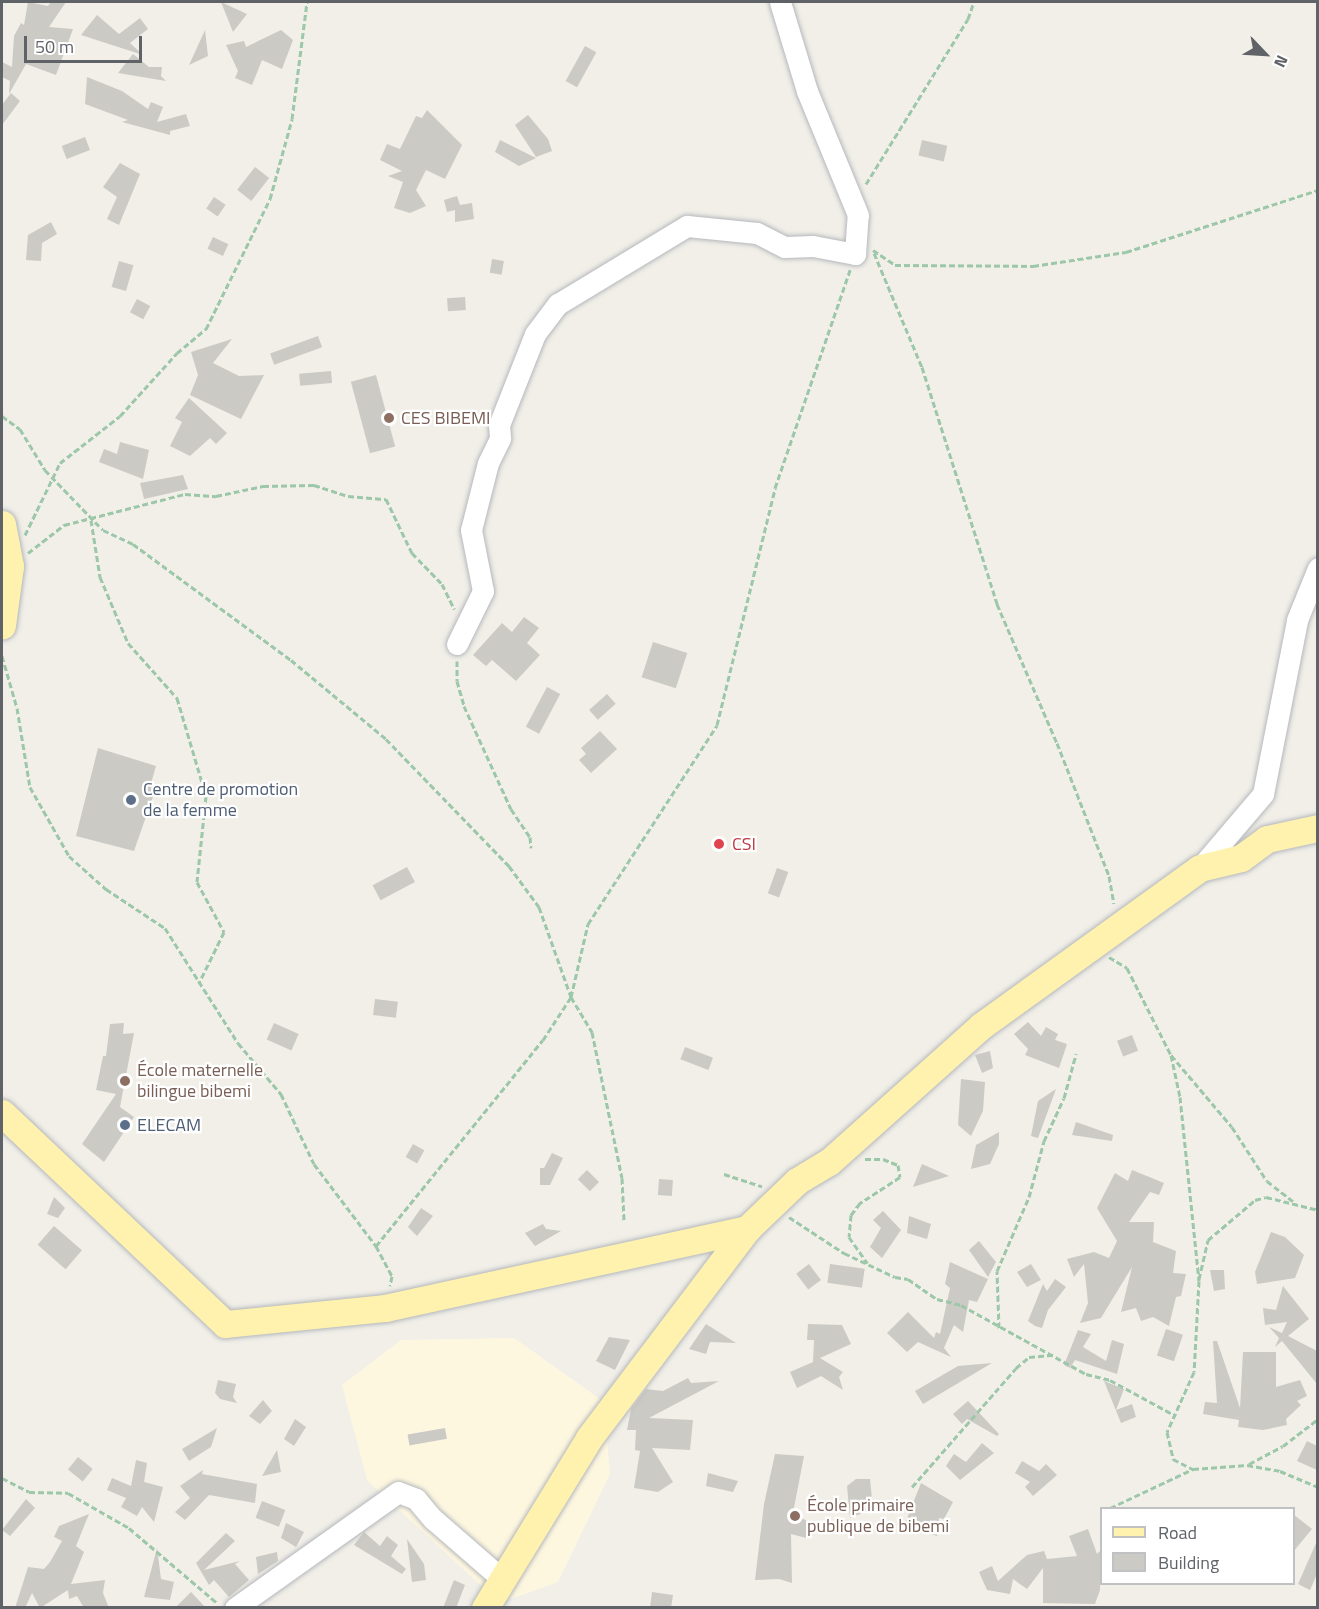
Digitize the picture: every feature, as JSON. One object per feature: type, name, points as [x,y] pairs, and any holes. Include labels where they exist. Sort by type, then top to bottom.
[{"type":"main road","points":[[2,625],[13,530]]},
{"type":"main road","points":[[485,1608],[589,1438],[747,1229],[797,1181],[829,1162],[981,1026],[1042,978],[1100,949],[1200,868],[1241,858],[1267,839],[1317,828]]},
{"type":"main road","points":[[2,1113],[225,1324],[386,1308],[747,1229]]},
{"type":"street","points":[[457,644],[483,591],[471,530],[488,463],[500,438],[499,425],[535,334],[558,304],[687,226],[757,233],[784,247],[813,246],[855,254],[858,215],[807,91],[780,2]]},
{"type":"street","points":[[1200,868],[1263,794],[1297,620],[1317,568]]},
{"type":"street","points":[[235,1608],[398,1492],[416,1499],[434,1519],[502,1579]]},
{"type":"path","points":[[260,225],[270,200],[292,119],[307,2]]},
{"type":"path","points":[[858,215],[865,185],[968,19],[974,2]]},
{"type":"path","points":[[1294,1202],[1267,1181],[1232,1127],[1171,1055],[1128,968],[1100,949],[1115,913],[1108,876],[997,604],[922,367],[872,249],[895,265],[1033,267],[1126,252],[1317,190]]},
{"type":"path","points":[[13,530],[53,478],[60,462],[120,416],[177,353],[206,329],[270,200]]},
{"type":"path","points":[[376,1246],[543,1040],[571,997],[588,924],[717,725],[774,488],[855,254]]},
{"type":"path","points":[[2,416],[20,429],[53,478],[103,530],[133,544],[226,611],[386,739],[509,866],[539,907],[571,997],[591,1032],[610,1104],[622,1178],[624,1221]]},
{"type":"path","points":[[10,566],[64,525],[185,494],[216,496],[263,486],[314,485],[348,496],[386,499],[412,552],[442,584],[454,606],[457,681],[464,706],[511,809],[530,837],[531,848]]},
{"type":"path","points":[[91,518],[100,577],[128,643],[177,698],[206,796],[197,882],[224,933],[199,983]]},
{"type":"path","points":[[2,656],[17,708],[30,787],[69,856],[106,890],[165,928],[238,1043],[281,1094],[314,1164],[376,1246],[392,1276],[386,1308]]},
{"type":"path","points":[[999,1328],[997,1271],[1029,1197],[1044,1141],[1064,1098],[1076,1054]]},
{"type":"path","points":[[1171,1055],[1199,1281]]},
{"type":"path","points":[[855,1162],[869,1158],[898,1165],[900,1177],[860,1203],[851,1215],[849,1228],[852,1245],[866,1262],[896,1278]]},
{"type":"path","points":[[1192,1469],[1173,1459],[1167,1432],[1194,1372],[1199,1281],[1208,1240],[1255,1200],[1266,1197],[1294,1202],[1317,1210]]},
{"type":"path","points":[[772,1206],[844,1253],[896,1278],[908,1279],[937,1299],[961,1305],[999,1328],[1056,1355],[1086,1374],[1110,1380],[1176,1416]]},
{"type":"path","points":[[912,1487],[1016,1368],[1029,1358],[1056,1355]]},
{"type":"path","points":[[1247,1465],[1283,1446],[1317,1419]]},
{"type":"path","points":[[1114,1507],[1192,1469],[1247,1465],[1280,1471],[1317,1487]]},
{"type":"path","points":[[2,1478],[29,1492],[68,1493],[129,1528],[221,1608]]},
{"type":"shaded area","points":[[514,1338],[604,1402],[610,1474],[558,1582],[500,1603],[367,1480],[342,1385],[401,1340]]},
{"type":"building","points":[[28,2],[48,6],[51,2],[66,2],[49,27],[73,29],[56,75],[26,64],[9,94],[10,81],[2,77],[2,62],[12,67],[14,36],[21,23],[24,25]]},
{"type":"building","points":[[221,2],[247,14],[233,32]]},
{"type":"building","points":[[97,15],[119,34],[140,18],[148,29],[130,43],[143,55],[81,35]]},
{"type":"building","points":[[205,30],[208,56],[189,65]]},
{"type":"building","points":[[281,30],[293,40],[282,69],[262,60],[252,85],[235,78],[238,71],[226,45],[244,41],[246,47]]},
{"type":"building","points":[[585,46],[596,52],[577,87],[566,81]]},
{"type":"building","points":[[133,54],[149,67],[162,67],[161,76],[166,81],[118,73]]},
{"type":"building","points":[[87,77],[122,91],[148,109],[151,102],[163,107],[157,122],[186,114],[190,126],[170,131],[170,135],[122,122],[128,120],[85,104]]},
{"type":"building","points":[[11,93],[20,101],[2,125],[2,105]]},
{"type":"building","points":[[427,110],[462,145],[445,179],[426,170],[416,190],[426,206],[410,213],[394,208],[403,182],[388,176],[402,171],[380,160],[387,144],[400,149],[416,116],[422,118]]},
{"type":"building","points":[[528,115],[548,139],[552,151],[536,157],[515,125]]},
{"type":"building","points":[[85,137],[90,150],[67,159],[62,146]]},
{"type":"building","points":[[500,140],[536,158],[519,166],[495,152]]},
{"type":"building","points":[[922,140],[947,146],[944,161],[918,156]]},
{"type":"building","points":[[120,163],[140,174],[119,225],[107,219],[117,197],[103,187]]},
{"type":"building","points":[[255,167],[269,178],[251,201],[237,190]]},
{"type":"building","points":[[457,196],[460,205],[472,203],[474,219],[455,222],[455,210],[447,212],[444,200]]},
{"type":"building","points":[[214,197],[226,205],[218,216],[206,209]]},
{"type":"building","points":[[51,222],[57,234],[42,243],[41,261],[26,260],[28,235]]},
{"type":"building","points":[[213,237],[228,244],[223,256],[208,249]]},
{"type":"building","points":[[492,259],[504,261],[502,275],[490,273]]},
{"type":"building","points":[[119,261],[133,265],[126,291],[112,287]]},
{"type":"building","points":[[465,297],[466,310],[448,311],[447,298]]},
{"type":"building","points":[[137,299],[150,306],[143,319],[130,312]]},
{"type":"building","points":[[318,336],[322,347],[274,365],[270,353]]},
{"type":"building","points":[[232,339],[213,363],[239,376],[264,375],[241,419],[190,395],[198,375],[191,352]]},
{"type":"building","points":[[331,371],[332,383],[300,386],[299,374]]},
{"type":"building","points":[[376,375],[395,446],[370,453],[351,382]]},
{"type":"building","points":[[189,398],[227,433],[216,444],[210,438],[190,456],[170,446],[182,422],[175,418]]},
{"type":"building","points":[[120,442],[149,450],[143,479],[99,462],[104,449],[117,454]]},
{"type":"building","points":[[183,475],[188,489],[144,499],[140,483]]},
{"type":"building","points":[[524,617],[539,628],[527,643],[540,655],[516,681],[492,660],[486,666],[473,655],[502,623],[512,632]]},
{"type":"building","points":[[653,642],[687,653],[676,688],[642,677]]},
{"type":"building","points":[[547,687],[560,694],[539,734],[526,727]]},
{"type":"building","points":[[607,694],[616,704],[598,720],[589,710]]},
{"type":"building","points":[[600,731],[617,749],[591,773],[579,760],[586,754],[581,748]]},
{"type":"building","points":[[98,748],[156,766],[150,787],[156,788],[134,851],[76,836]]},
{"type":"building","points":[[407,867],[415,882],[381,900],[373,885]]},
{"type":"building","points":[[777,868],[788,872],[779,897],[768,893]]},
{"type":"building","points":[[375,999],[398,1002],[396,1018],[373,1015]]},
{"type":"building","points":[[1028,1022],[1041,1036],[1046,1027],[1058,1034],[1055,1040],[1067,1044],[1059,1068],[1025,1055],[1028,1049],[1014,1034]]},
{"type":"building","points":[[124,1023],[123,1034],[134,1033],[120,1107],[134,1117],[104,1162],[82,1144],[116,1094],[96,1090],[103,1056],[106,1056],[110,1024]]},
{"type":"building","points":[[274,1023],[299,1034],[291,1050],[267,1039]]},
{"type":"building","points":[[1132,1035],[1138,1051],[1123,1057],[1117,1041]]},
{"type":"building","points":[[685,1047],[713,1058],[708,1070],[680,1059]]},
{"type":"building","points":[[990,1051],[993,1068],[982,1073],[975,1055]]},
{"type":"building","points":[[961,1079],[985,1082],[983,1111],[971,1136],[958,1125]]},
{"type":"building","points":[[1056,1089],[1038,1138],[1031,1136],[1038,1101]]},
{"type":"building","points":[[1076,1122],[1113,1135],[1112,1141],[1072,1135]]},
{"type":"building","points":[[999,1132],[999,1144],[990,1164],[971,1169],[976,1145]]},
{"type":"building","points":[[413,1144],[424,1150],[417,1163],[406,1157]]},
{"type":"building","points":[[552,1153],[563,1158],[550,1185],[540,1185],[540,1168],[544,1168]]},
{"type":"building","points":[[922,1164],[949,1176],[913,1187]]},
{"type":"building","points":[[587,1170],[599,1182],[590,1191],[578,1179]]},
{"type":"building","points":[[1132,1170],[1164,1183],[1159,1195],[1150,1192],[1129,1222],[1154,1222],[1153,1242],[1176,1251],[1173,1273],[1186,1274],[1181,1296],[1176,1297],[1169,1326],[1153,1317],[1141,1321],[1136,1308],[1121,1312],[1132,1267],[1101,1318],[1080,1323],[1088,1303],[1084,1264],[1074,1277],[1067,1259],[1094,1252],[1109,1258],[1117,1241],[1097,1208],[1115,1173],[1128,1181]]},
{"type":"building","points":[[659,1179],[673,1180],[672,1196],[658,1195]]},
{"type":"building","points":[[54,1197],[65,1208],[58,1218],[47,1214]]},
{"type":"building","points":[[421,1208],[433,1216],[417,1236],[408,1227]]},
{"type":"building","points":[[883,1211],[901,1230],[882,1258],[870,1247],[881,1228],[873,1220]]},
{"type":"building","points":[[909,1216],[931,1224],[927,1239],[907,1233]]},
{"type":"building","points":[[543,1224],[546,1229],[561,1231],[535,1246],[525,1233]]},
{"type":"building","points":[[54,1226],[82,1250],[66,1269],[38,1245]]},
{"type":"building","points":[[1271,1232],[1285,1237],[1304,1255],[1295,1278],[1257,1284],[1255,1272]]},
{"type":"building","points":[[979,1241],[996,1262],[988,1277],[969,1250]]},
{"type":"building","points":[[950,1262],[988,1279],[977,1302],[969,1300],[963,1332],[954,1325],[944,1348],[951,1357],[918,1342],[907,1352],[887,1333],[908,1312],[934,1338],[936,1332],[940,1334],[950,1288],[945,1284]]},
{"type":"building","points":[[809,1264],[821,1280],[808,1290],[796,1274]]},
{"type":"building","points":[[830,1264],[865,1269],[862,1288],[827,1283]]},
{"type":"building","points":[[1031,1264],[1041,1280],[1027,1287],[1017,1272]]},
{"type":"building","points":[[1210,1270],[1224,1270],[1225,1289],[1214,1291]]},
{"type":"building","points":[[1055,1279],[1066,1287],[1048,1310],[1042,1328],[1035,1326],[1028,1321],[1043,1284],[1047,1291]]},
{"type":"building","points":[[1283,1286],[1309,1319],[1288,1336],[1317,1351],[1317,1384],[1282,1341],[1275,1347],[1279,1338],[1269,1327],[1282,1333],[1287,1322],[1265,1325],[1263,1308],[1276,1310]]},
{"type":"building","points":[[706,1324],[736,1343],[710,1342],[706,1354],[689,1349]]},
{"type":"building","points":[[808,1324],[842,1325],[851,1344],[820,1358],[843,1372],[839,1377],[843,1390],[821,1376],[797,1388],[790,1372],[813,1362],[814,1340],[807,1340]]},
{"type":"building","points":[[1166,1329],[1183,1335],[1174,1361],[1157,1355]]},
{"type":"building","points":[[1078,1330],[1091,1334],[1083,1347],[1106,1361],[1112,1340],[1124,1344],[1117,1374],[1075,1360],[1070,1368],[1064,1365]]},
{"type":"building","points":[[609,1337],[630,1340],[615,1370],[596,1361]]},
{"type":"building","points":[[1213,1341],[1217,1341],[1240,1408],[1243,1352],[1276,1352],[1276,1387],[1300,1380],[1307,1396],[1297,1401],[1301,1405],[1286,1419],[1287,1425],[1263,1430],[1238,1427],[1239,1420],[1203,1414],[1205,1402],[1217,1403]]},
{"type":"building","points":[[992,1363],[923,1404],[915,1391],[958,1366]]},
{"type":"building","points":[[688,1378],[691,1383],[719,1381],[649,1418],[693,1420],[690,1450],[652,1448],[673,1482],[658,1492],[634,1488],[640,1451],[635,1450],[636,1430],[627,1430],[631,1409],[646,1389],[663,1391]]},
{"type":"building","points":[[218,1380],[236,1384],[233,1397],[237,1403],[220,1399],[215,1393]]},
{"type":"building","points":[[1104,1381],[1124,1389],[1116,1410],[1132,1404],[1136,1417],[1121,1423]]},
{"type":"building","points":[[263,1400],[272,1411],[260,1424],[249,1416]]},
{"type":"building","points":[[968,1401],[999,1434],[997,1436],[967,1419],[962,1424],[953,1414]]},
{"type":"building","points":[[295,1419],[306,1427],[294,1446],[284,1439]]},
{"type":"building","points":[[217,1428],[211,1447],[189,1461],[182,1449]]},
{"type":"building","points":[[445,1428],[447,1439],[409,1445],[408,1435]]},
{"type":"building","points":[[1307,1441],[1317,1446],[1317,1470],[1297,1461]]},
{"type":"building","points":[[982,1443],[994,1453],[960,1480],[946,1466],[954,1454],[966,1462]]},
{"type":"building","points":[[277,1450],[281,1472],[262,1476]]},
{"type":"building","points":[[775,1454],[804,1456],[793,1513],[809,1522],[806,1538],[791,1534],[792,1583],[779,1579],[755,1580],[764,1504]]},
{"type":"building","points":[[78,1457],[93,1469],[83,1481],[68,1469]]},
{"type":"building","points":[[136,1460],[147,1463],[144,1482],[163,1487],[154,1522],[142,1507],[137,1516],[121,1507],[126,1498],[107,1490],[112,1478],[131,1486]]},
{"type":"building","points":[[1022,1461],[1039,1471],[1046,1464],[1057,1475],[1033,1496],[1025,1487],[1030,1482],[1015,1473]]},
{"type":"building","points":[[203,1470],[202,1474],[257,1484],[255,1503],[209,1495],[185,1520],[175,1512],[190,1498],[180,1486]]},
{"type":"building","points":[[708,1473],[738,1481],[733,1492],[706,1486]]},
{"type":"building","points":[[856,1479],[870,1479],[873,1509],[850,1518],[847,1486]]},
{"type":"building","points":[[921,1483],[953,1502],[944,1519],[939,1518],[937,1536],[904,1526]]},
{"type":"building","points":[[26,1499],[35,1508],[10,1536],[2,1530]]},
{"type":"building","points":[[262,1501],[285,1510],[279,1527],[256,1518]]},
{"type":"building","points":[[89,1514],[76,1546],[84,1552],[71,1584],[105,1580],[103,1593],[109,1608],[84,1608],[77,1596],[69,1599],[68,1590],[40,1608],[32,1593],[25,1608],[15,1608],[28,1567],[44,1569],[62,1541],[54,1537],[59,1526]]},
{"type":"building","points":[[1295,1516],[1312,1529],[1295,1550]]},
{"type":"building","points":[[286,1523],[304,1532],[296,1547],[281,1538]]},
{"type":"building","points":[[1088,1529],[1097,1554],[1100,1551],[1100,1590],[1095,1604],[1043,1603],[1043,1568],[1027,1589],[1013,1579],[1010,1594],[987,1590],[979,1572],[992,1566],[998,1581],[1027,1555],[1044,1551],[1047,1559],[1077,1556],[1069,1536]]},
{"type":"building","points":[[364,1532],[380,1546],[387,1536],[398,1545],[391,1556],[406,1569],[402,1574],[354,1545]]},
{"type":"building","points":[[226,1533],[235,1541],[204,1570],[240,1561],[235,1564],[249,1580],[229,1597],[214,1580],[209,1585],[196,1563]]},
{"type":"building","points":[[407,1539],[424,1564],[426,1580],[412,1582]]},
{"type":"building","points":[[1317,1541],[1317,1574],[1310,1590],[1298,1584]]},
{"type":"building","points":[[157,1548],[161,1579],[174,1582],[170,1600],[144,1597]]},
{"type":"building","points":[[277,1552],[278,1561],[258,1574],[256,1557]]},
{"type":"building","points":[[454,1580],[465,1585],[456,1608],[443,1608]]},
{"type":"building","points":[[191,1592],[206,1608],[175,1608]]},
{"type":"building","points":[[652,1592],[673,1595],[671,1608],[650,1608]]},
{"type":"place","name":"CES BIBEMI","points":[[389,418]]},
{"type":"place","name":"Centre de promotion de la femme","points":[[131,800]]},
{"type":"place","name":"CSI","points":[[719,844]]},
{"type":"place","name":"École maternelle bilingue bibemi","points":[[125,1081]]},
{"type":"place","name":"ELECAM","points":[[125,1125]]},
{"type":"place","name":"École primaire publique de bibemi","points":[[795,1516]]}]
